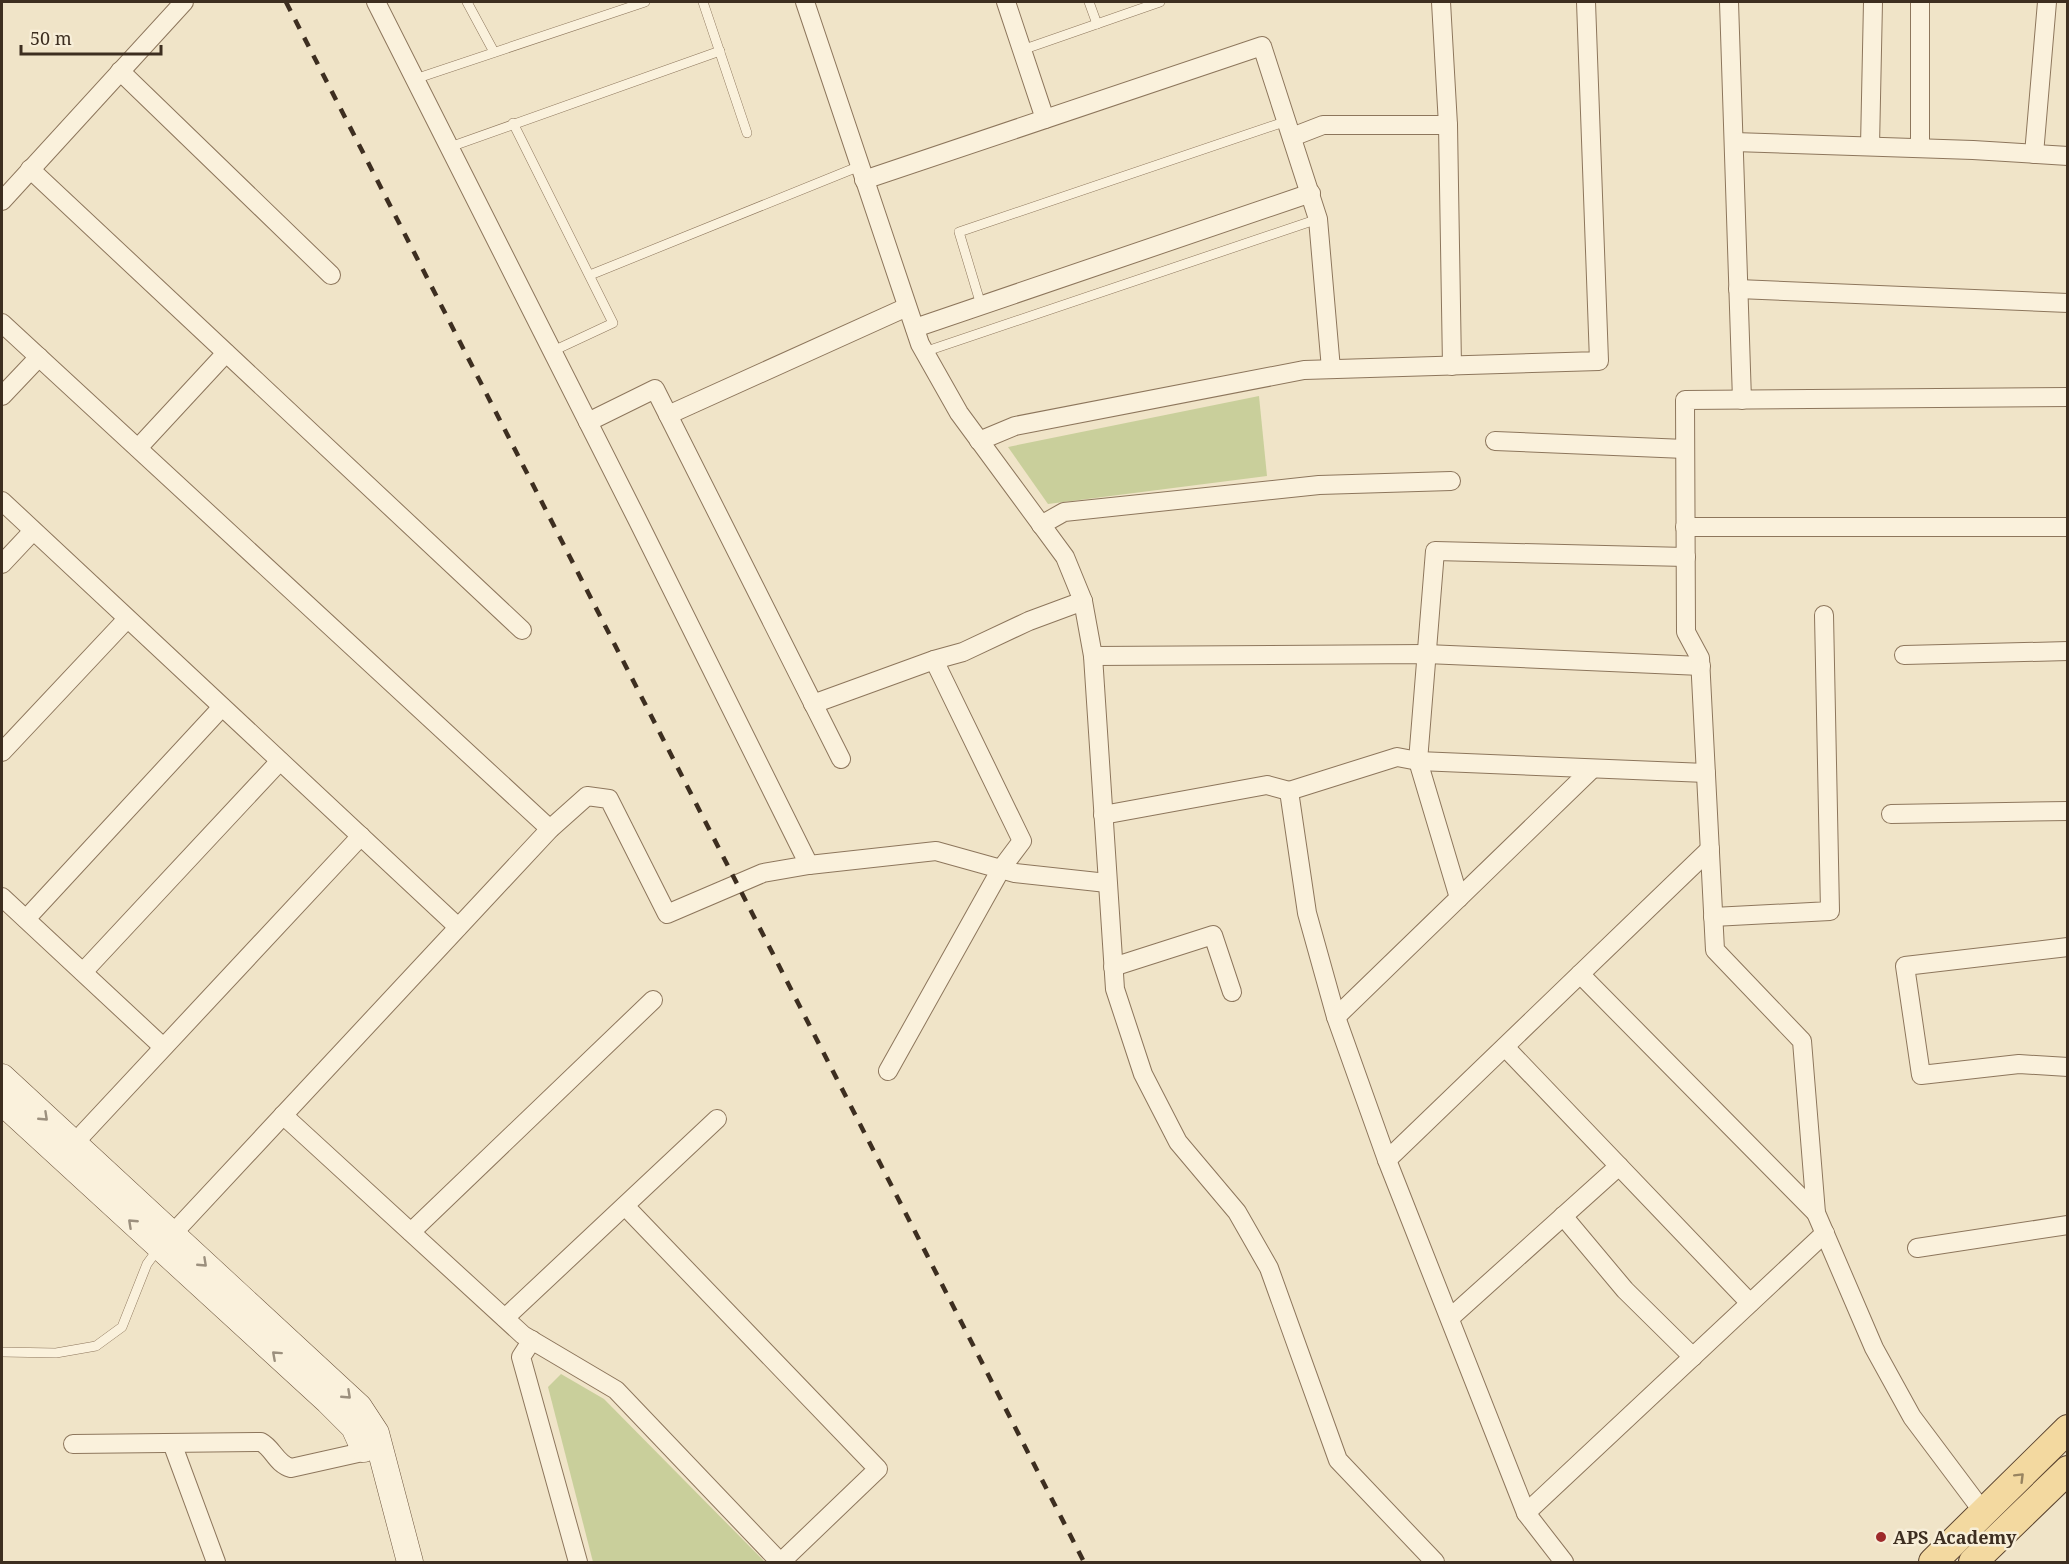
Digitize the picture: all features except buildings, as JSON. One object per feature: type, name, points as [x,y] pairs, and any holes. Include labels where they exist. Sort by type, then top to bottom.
[{"type":"main road","points":[[1933,1563],[2067,1429]]},
{"type":"main road","points":[[1973,1563],[2067,1470]]},
{"type":"street","points":[[2,201],[184,2]]},
{"type":"street","points":[[376,2],[809,865]]},
{"type":"street","points":[[805,2],[924,352],[959,413],[1065,557],[1083,601],[1093,656],[1115,989],[1143,1074],[1178,1142],[1237,1212],[1269,1268],[1338,1460],[1435,1563]]},
{"type":"street","points":[[1006,2],[1045,119]]},
{"type":"street","points":[[1441,2],[1448,125],[1452,366]]},
{"type":"street","points":[[979,441],[1015,426],[1304,370],[1599,361],[1586,2]]},
{"type":"street","points":[[1729,2],[1742,400]]},
{"type":"street","points":[[1870,146],[1873,2]]},
{"type":"street","points":[[1920,2],[1920,148]]},
{"type":"street","points":[[2034,153],[2047,2]]},
{"type":"street","points":[[862,173],[1045,119],[1262,46],[1318,219],[1331,369]]},
{"type":"street","points":[[120,71],[330,275]]},
{"type":"street","points":[[1290,129],[1323,125],[1448,125]]},
{"type":"street","points":[[1734,142],[1920,148],[2067,156]]},
{"type":"street","points":[[30,169],[522,630]]},
{"type":"street","points":[[915,328],[1311,193]]},
{"type":"street","points":[[1738,289],[2067,303]]},
{"type":"street","points":[[668,415],[907,307]]},
{"type":"street","points":[[2,323],[550,829]]},
{"type":"street","points":[[138,448],[226,353]]},
{"type":"street","points":[[2,396],[39,357]]},
{"type":"street","points":[[588,423],[655,389],[841,759]]},
{"type":"street","points":[[1984,1513],[1912,1417],[1874,1348],[1816,1213],[1802,1041],[1715,950],[1701,666],[1700,658],[1686,632],[1685,400],[2067,397]]},
{"type":"street","points":[[1495,441],[1685,449]]},
{"type":"street","points":[[1041,525],[1064,512],[1319,485],[1451,481]]},
{"type":"street","points":[[2,501],[458,927]]},
{"type":"street","points":[[1685,527],[2067,527]]},
{"type":"street","points":[[2,564],[33,531]]},
{"type":"street","points":[[1459,898],[1418,761],[1435,551],[1686,557]]},
{"type":"street","points":[[813,704],[934,660],[963,652],[1029,621],[1083,601]]},
{"type":"street","points":[[1713,917],[1830,911],[1824,615]]},
{"type":"street","points":[[2,752],[128,619]]},
{"type":"street","points":[[1904,655],[2067,651]]},
{"type":"street","points":[[1093,656],[1426,654],[1701,666]]},
{"type":"street","points":[[888,1071],[1001,869],[1022,841],[934,660]]},
{"type":"street","points":[[26,919],[222,707]]},
{"type":"street","points":[[1103,815],[1267,786],[1289,791],[1397,757],[1418,761],[1706,773]]},
{"type":"street","points":[[83,972],[280,761]]},
{"type":"street","points":[[1336,1017],[1592,769]]},
{"type":"street","points":[[1289,791],[1307,913],[1336,1017],[1387,1160],[1526,1513],[1564,1563]]},
{"type":"street","points":[[165,1241],[550,829],[587,796],[609,799],[667,914],[763,873],[809,865],[936,851],[1015,873],[1107,883]]},
{"type":"street","points":[[1891,814],[2067,811]]},
{"type":"street","points":[[67,1151],[361,836]]},
{"type":"street","points":[[1387,1160],[1710,849]]},
{"type":"street","points":[[2,897],[164,1047]]},
{"type":"street","points":[[1113,968],[1213,935],[1232,992]]},
{"type":"street","points":[[2067,947],[1905,966],[1921,1076],[2019,1064],[2067,1067]]},
{"type":"street","points":[[1580,974],[1816,1213]]},
{"type":"street","points":[[411,1232],[653,1000]]},
{"type":"street","points":[[1504,1047],[1750,1303]]},
{"type":"street","points":[[2,1077],[67,1151]]},
{"type":"street","points":[[2,1102],[67,1151],[165,1241],[359,1407],[376,1433],[373,1450],[392,1563]]},
{"type":"street","points":[[283,1115],[505,1318],[532,1340],[616,1390],[781,1563],[878,1469],[625,1206]]},
{"type":"street","points":[[505,1318],[717,1119]]},
{"type":"street","points":[[1450,1318],[1619,1166]]},
{"type":"street","points":[[1564,1215],[1625,1290],[1693,1357]]},
{"type":"street","points":[[1917,1248],[2067,1225]]},
{"type":"street","points":[[1526,1513],[1825,1233]]},
{"type":"street","points":[[532,1340],[521,1357],[578,1563]]},
{"type":"street","points":[[73,1444],[261,1442],[281,1464],[291,1468],[373,1450]]},
{"type":"street","points":[[172,1443],[216,1563]]},
{"type":"street","points":[[373,1450],[410,1563]]},
{"type":"street","points":[[226,1563],[234,1563]]},
{"type":"lane","points":[[467,2],[494,52]]},
{"type":"lane","points":[[415,79],[645,2]]},
{"type":"lane","points":[[704,2],[747,134]]},
{"type":"lane","points":[[1089,2],[1097,24]]},
{"type":"lane","points":[[1022,50],[1160,2]]},
{"type":"lane","points":[[450,147],[720,51]]},
{"type":"lane","points":[[513,123],[613,323],[553,351]]},
{"type":"lane","points":[[981,305],[959,232],[1290,129]]},
{"type":"lane","points":[[590,276],[862,173]]},
{"type":"lane","points":[[924,352],[1318,219]]},
{"type":"lane","points":[[2,1352],[56,1353],[96,1346],[122,1327],[147,1264],[165,1241]]},
{"type":"green space","points":[[1259,396],[1267,476],[1048,504],[1008,447]]},
{"type":"green space","points":[[561,1374],[604,1399],[765,1562],[593,1562],[548,1387]]},
{"type":"railway","points":[[286,2],[1084,1562]]},
{"type":"place","name":"APS Academy","points":[[1881,1537]]}]
